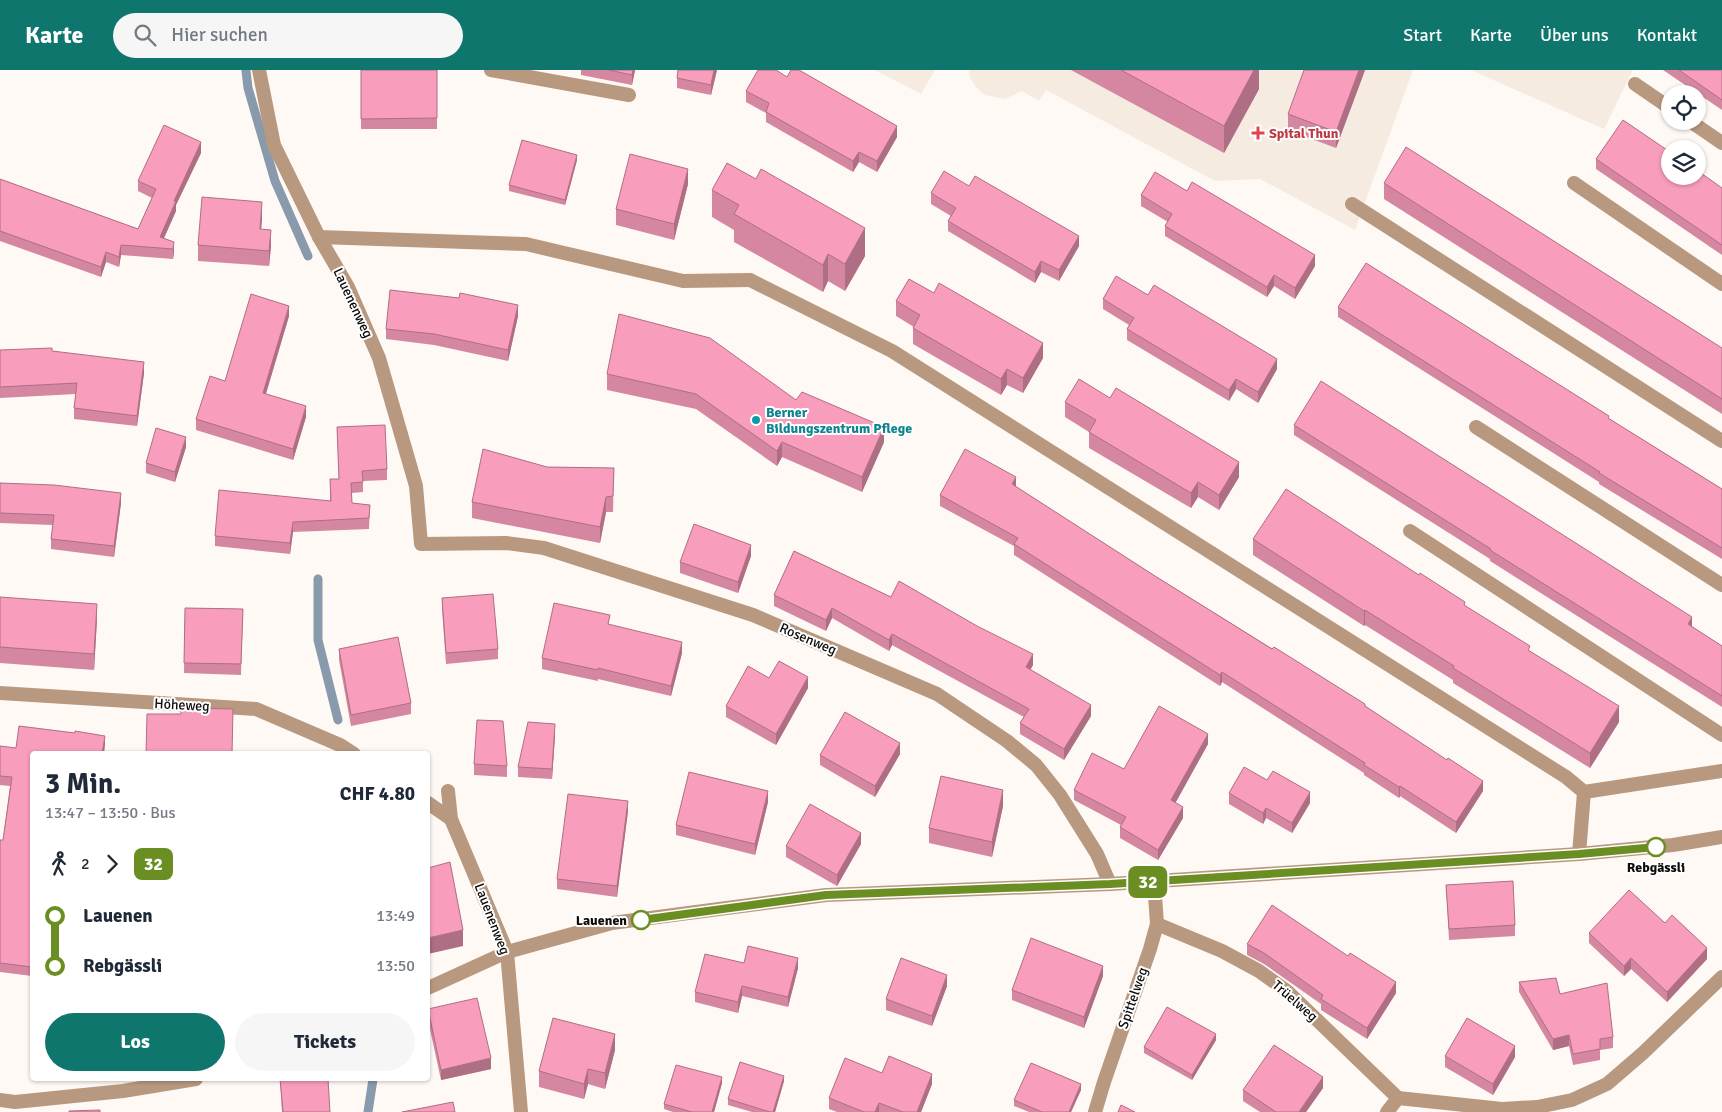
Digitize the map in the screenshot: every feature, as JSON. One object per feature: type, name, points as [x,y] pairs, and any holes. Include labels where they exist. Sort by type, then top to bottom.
[{"type":"street","name":"Lauenenweg","points":[[259,70],[274,145],[319,237],[348,287],[379,358],[416,486],[421,544]]},
{"type":"street","points":[[491,70],[629,95]]},
{"type":"street","points":[[1635,84],[1661,102]]},
{"type":"street","points":[[1704,130],[1722,142]]},
{"type":"street","points":[[1574,183],[1722,284]]},
{"type":"street","points":[[1352,204],[1722,441]]},
{"type":"street","points":[[319,237],[526,244],[682,281],[750,280],[892,351],[1566,777],[1584,792],[1722,772]]},
{"type":"street","points":[[1476,427],[1722,585]]},
{"type":"street","points":[[1410,531],[1722,735]]},
{"type":"street","name":"Rosenweg","points":[[421,544],[506,543],[544,548],[753,615],[937,694],[1007,741],[1036,765],[1060,795],[1097,854],[1110,884]]},
{"type":"street","name":"Höheweg","points":[[0,692],[256,709],[340,744],[350,751]]},
{"type":"street","name":"Lauenenweg","points":[[448,792],[452,818],[507,952],[521,1112]]},
{"type":"street","points":[[1579,854],[1584,792]]},
{"type":"street","points":[[430,803],[452,818]]},
{"type":"street","points":[[430,987],[507,952],[612,924],[826,895],[1154,882],[1579,854],[1674,845],[1722,838]]},
{"type":"street","name":"Spittelweg","points":[[1095,1112],[1157,924],[1154,882]]},
{"type":"street","name":"Trüelweg","points":[[1157,924],[1222,951],[1259,971],[1281,986],[1398,1098]]},
{"type":"street","points":[[1387,1112],[1398,1098],[1502,1109],[1537,1107],[1572,1100],[1607,1084],[1643,1054],[1722,976]]},
{"type":"street","points":[[0,1100],[15,1102],[123,1091],[184,1081]]},
{"type":"shaded area","points":[[875,70],[935,70],[921,94]]},
{"type":"shaded area","name":"Spital Thun","points":[[969,70],[1413,70],[1355,230],[1260,179],[1215,181],[1046,90],[1039,101],[1022,91],[1005,99],[985,95],[970,78]]},
{"type":"shaded area","points":[[1471,70],[1633,70],[1604,129]]},
{"type":"building","points":[[361,70],[437,70],[437,118],[361,119]]},
{"type":"building","points":[[609,70],[633,70],[632,75]]},
{"type":"building","points":[[678,70],[714,70],[711,85],[677,78]]},
{"type":"building","points":[[758,70],[776,70],[787,77],[791,70],[799,70],[897,126],[877,161],[859,152],[853,161],[766,112],[769,103],[746,91]]},
{"type":"building","points":[[1121,70],[1254,70],[1224,126]]},
{"type":"building","points":[[1304,70],[1359,70],[1336,132],[1288,114]]},
{"type":"building","points":[[1679,70],[1722,70],[1722,100],[1706,89],[1706,85],[1700,85]]},
{"type":"building","points":[[1623,120],[1661,146],[1661,185],[1706,185],[1706,177],[1722,188],[1722,245],[1596,159]]},
{"type":"building","points":[[164,125],[201,142],[160,237],[174,242],[173,249],[121,245],[119,257],[106,252],[101,267],[0,231],[0,179],[138,229],[156,189],[138,181]]},
{"type":"building","points":[[522,140],[577,155],[565,200],[509,185]]},
{"type":"building","points":[[1406,147],[1722,348],[1722,399],[1384,183]]},
{"type":"building","points":[[630,154],[688,169],[674,224],[616,209]]},
{"type":"building","points":[[727,163],[756,179],[761,169],[865,228],[845,264],[828,254],[823,265],[734,214],[739,205],[712,190]]},
{"type":"building","points":[[944,171],[969,186],[975,176],[1079,236],[1059,270],[1041,261],[1035,272],[948,221],[956,208],[931,193]]},
{"type":"building","points":[[1155,172],[1187,191],[1192,182],[1315,255],[1295,288],[1274,275],[1267,287],[1165,226],[1172,214],[1141,195]]},
{"type":"building","points":[[202,197],[262,202],[260,229],[271,230],[269,251],[198,245]]},
{"type":"building","points":[[1366,263],[1722,489],[1722,548],[1599,473],[1338,307]]},
{"type":"building","points":[[1116,276],[1148,295],[1154,285],[1277,359],[1258,392],[1236,379],[1229,390],[1127,329],[1134,318],[1103,299]]},
{"type":"building","points":[[909,279],[934,293],[939,283],[1043,343],[1023,378],[1007,369],[1001,379],[913,328],[920,315],[896,301]]},
{"type":"building","points":[[390,290],[459,298],[460,293],[518,305],[508,350],[434,334],[386,329]]},
{"type":"building","points":[[251,294],[289,306],[263,393],[306,406],[293,449],[196,419],[210,376],[225,381]]},
{"type":"building","points":[[619,314],[710,338],[796,400],[802,392],[884,427],[862,477],[782,442],[777,451],[696,394],[607,374]]},
{"type":"building","points":[[52,348],[52,351],[144,362],[137,416],[74,408],[77,383],[0,387],[0,350]]},
{"type":"building","points":[[1079,379],[1110,398],[1116,388],[1239,462],[1219,495],[1198,482],[1191,493],[1089,432],[1096,420],[1065,402]]},
{"type":"building","points":[[1321,381],[1692,617],[1688,624],[1722,646],[1722,696],[1294,425]]},
{"type":"building","points":[[385,425],[387,469],[362,471],[363,482],[351,483],[352,503],[370,505],[369,518],[293,522],[290,543],[215,536],[219,490],[331,501],[330,479],[339,479],[337,427]]},
{"type":"building","points":[[156,428],[186,437],[175,472],[146,463]]},
{"type":"building","points":[[483,449],[547,467],[614,468],[613,496],[606,497],[600,527],[472,502]]},
{"type":"building","points":[[965,449],[1016,477],[1012,484],[1155,576],[1272,649],[1274,647],[1365,704],[1365,706],[1447,760],[1448,758],[1483,781],[1456,822],[1364,765],[1365,763],[1222,672],[1220,675],[1014,544],[1018,538],[940,495]]},
{"type":"building","points":[[0,483],[54,485],[121,493],[114,546],[51,539],[54,515],[0,513]]},
{"type":"building","points":[[1286,489],[1419,575],[1420,573],[1465,602],[1464,605],[1530,646],[1528,650],[1619,706],[1590,753],[1453,668],[1454,666],[1364,611],[1253,539]]},
{"type":"building","points":[[694,524],[751,545],[738,582],[680,562]]},
{"type":"building","points":[[794,551],[891,597],[899,581],[977,626],[1033,654],[1026,667],[1091,705],[1064,749],[1020,723],[1029,709],[892,634],[889,640],[832,608],[826,620],[774,595]]},
{"type":"building","points":[[493,594],[498,649],[446,653],[442,598]]},
{"type":"building","points":[[0,597],[97,604],[94,654],[0,647]]},
{"type":"building","points":[[554,603],[610,615],[608,624],[682,642],[671,686],[598,668],[598,670],[542,658]]},
{"type":"building","points":[[185,608],[243,609],[241,664],[184,663]]},
{"type":"building","points":[[398,637],[411,703],[351,715],[339,649]]},
{"type":"building","points":[[779,661],[808,677],[776,734],[726,706],[748,666],[769,678]]},
{"type":"building","points":[[1159,706],[1208,734],[1171,800],[1183,807],[1158,850],[1120,827],[1126,817],[1074,790],[1092,753],[1124,769]]},
{"type":"building","points":[[181,708],[233,709],[232,751],[146,751],[147,714],[181,714]]},
{"type":"building","points":[[845,712],[900,743],[875,786],[820,755]]},
{"type":"building","points":[[477,720],[503,721],[507,766],[474,764]]},
{"type":"building","points":[[528,722],[555,724],[552,769],[518,767]]},
{"type":"building","points":[[19,726],[75,733],[75,731],[105,736],[102,751],[30,751],[30,967],[0,963],[0,840],[3,840],[12,777],[0,776],[0,746],[16,748]]},
{"type":"building","points":[[1244,767],[1267,780],[1273,771],[1310,792],[1292,823],[1266,808],[1263,813],[1229,793]]},
{"type":"building","points":[[689,772],[768,791],[755,844],[676,825]]},
{"type":"building","points":[[941,776],[1003,790],[992,842],[929,828]]},
{"type":"building","points":[[568,794],[628,801],[617,886],[557,879]]},
{"type":"building","points":[[810,804],[861,833],[837,875],[786,846]]},
{"type":"building","points":[[450,862],[463,930],[430,938],[430,867]]},
{"type":"building","points":[[1513,881],[1515,925],[1449,929],[1446,885]]},
{"type":"building","points":[[1629,890],[1665,923],[1672,915],[1707,948],[1667,992],[1631,958],[1624,966],[1589,933]]},
{"type":"building","points":[[1272,905],[1348,956],[1350,953],[1396,982],[1367,1028],[1321,999],[1323,995],[1264,953],[1247,944]]},
{"type":"building","points":[[1031,938],[1103,966],[1084,1017],[1012,990]]},
{"type":"building","points":[[748,946],[798,958],[788,997],[742,986],[738,1002],[695,992],[705,954],[744,963]]},
{"type":"building","points":[[901,958],[947,975],[932,1016],[886,999]]},
{"type":"building","points":[[1556,978],[1560,994],[1607,983],[1613,1037],[1600,1039],[1600,1049],[1573,1054],[1569,1035],[1553,1039],[1519,982]]},
{"type":"building","points":[[477,998],[491,1058],[441,1070],[430,1018],[430,1009]]},
{"type":"building","points":[[1167,1007],[1216,1034],[1192,1075],[1144,1047]]},
{"type":"building","points":[[553,1018],[615,1034],[605,1073],[588,1069],[584,1084],[539,1071]]},
{"type":"building","points":[[1467,1018],[1515,1046],[1493,1084],[1445,1056]]},
{"type":"building","points":[[1274,1045],[1323,1077],[1299,1112],[1276,1112],[1243,1090]]},
{"type":"building","points":[[889,1056],[932,1074],[917,1112],[903,1112],[879,1103],[875,1112],[864,1112],[829,1098],[845,1058],[882,1073]]},
{"type":"building","points":[[740,1062],[784,1076],[773,1112],[728,1099]]},
{"type":"building","points":[[1031,1063],[1081,1084],[1069,1112],[1042,1112],[1014,1100]]},
{"type":"building","points":[[676,1065],[722,1077],[712,1112],[692,1112],[664,1104]]},
{"type":"building","points":[[280,1081],[328,1081],[330,1112],[283,1112]]},
{"type":"building","points":[[453,1102],[455,1112],[402,1112]]},
{"type":"building","points":[[1121,1105],[1135,1112],[1118,1112]]},
{"type":"building","points":[[100,1110],[100,1112],[69,1112],[69,1111]]},
{"type":"waterway","points":[[246,71],[248,88],[275,181],[308,256]]},
{"type":"waterway","points":[[318,579],[318,640],[338,720]]},
{"type":"waterway","points":[[368,1112],[373,1081]]},
{"type":"bus line","name":"32","points":[[641,920],[826,895],[1110,884],[1579,854],[1656,847]]},
{"type":"place","name":"Spital Thun","points":[[1258,133]]},
{"type":"place","name":"Berner Bildungszentrum Pflege","points":[[756,420]]},
{"type":"place","name":"Rebgässli","points":[[1656,847]]},
{"type":"place","name":"Lauenen","points":[[641,920]]}]
